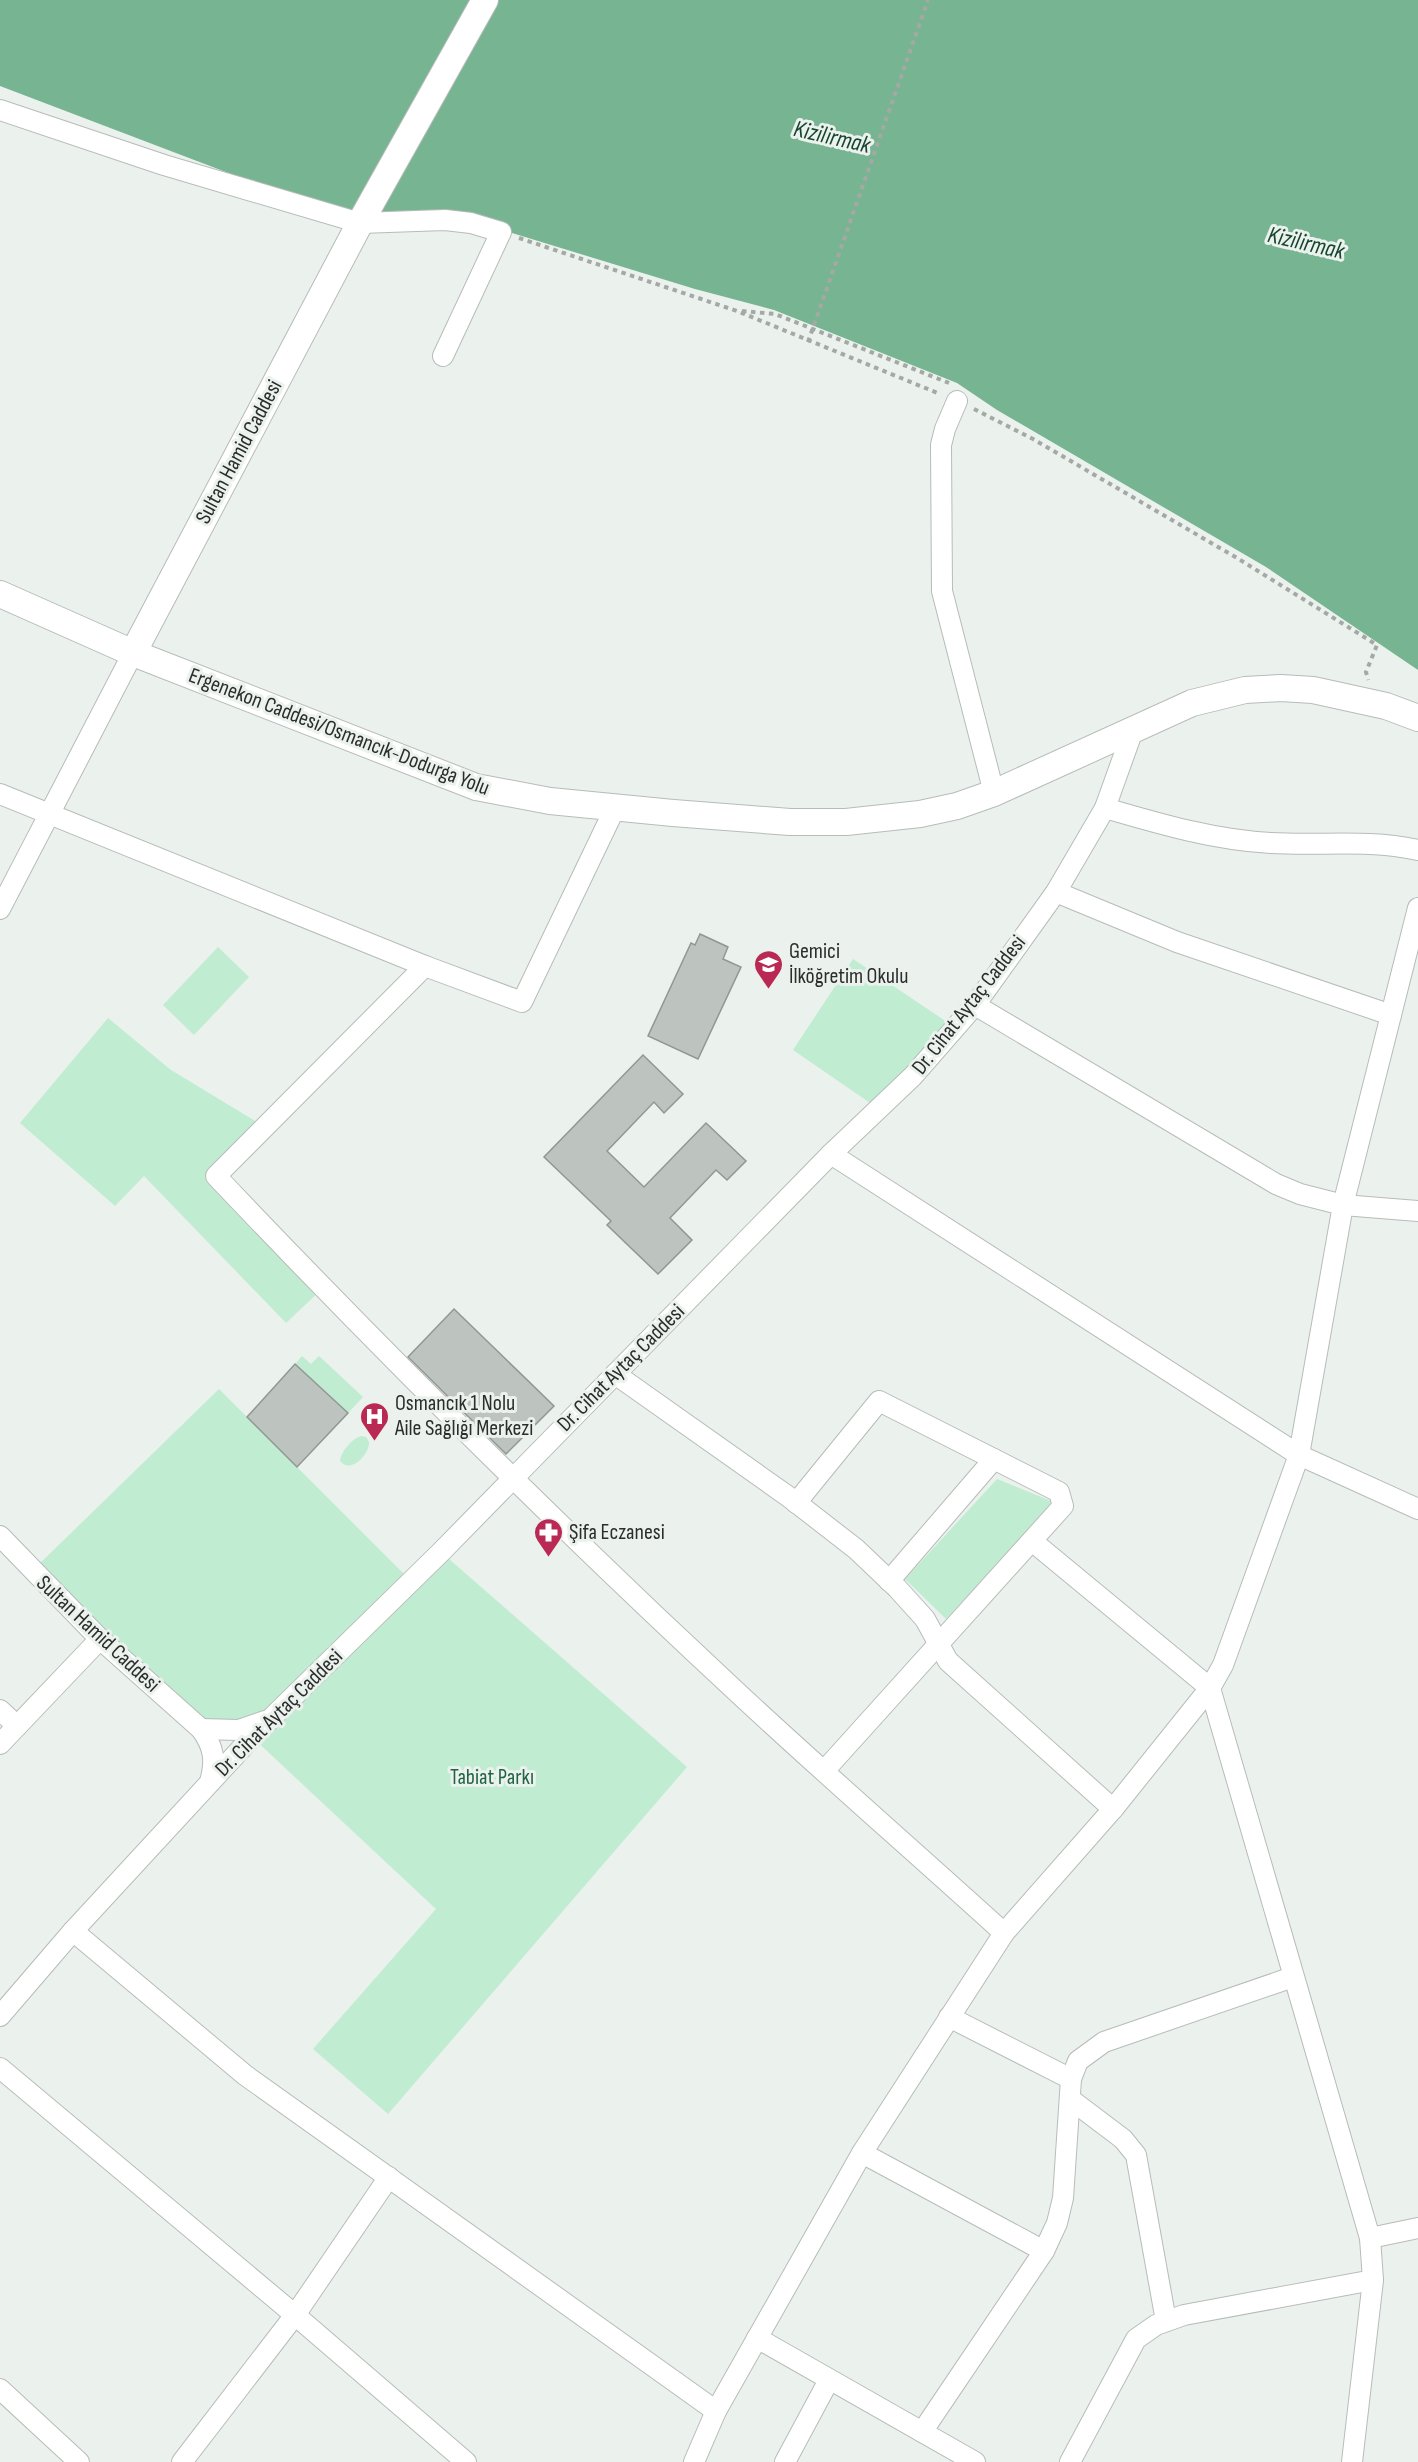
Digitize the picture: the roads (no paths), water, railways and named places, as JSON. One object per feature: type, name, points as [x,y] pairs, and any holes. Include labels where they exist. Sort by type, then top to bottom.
[{"type":"main road","name":"Sultan Hamid Caddesi","points":[[133,653],[360,223],[485,0]]},
{"type":"main road","name":"Ergenekon Caddesi/Osmancık-Dodurga Yolu","points":[[0,594],[133,653],[476,787],[550,801],[615,808],[790,822],[846,822],[920,814],[957,806],[994,793],[1207,699],[1264,688],[1298,688],[1328,693],[1386,706],[1418,718]]},
{"type":"street","points":[[0,111],[164,165],[360,223],[445,220],[471,223],[501,232],[444,356]]},
{"type":"street","points":[[962,396],[945,429],[941,445],[942,591],[994,793]]},
{"type":"street","name":"Sultan Hamid Caddesi","points":[[0,909],[133,653]]},
{"type":"street","name":"Dr. Cihat Aytaç Caddesi","points":[[0,2016],[73,1931],[271,1718],[441,1552],[831,1154],[913,1076],[975,1005],[1056,892],[1105,808],[1133,730]]},
{"type":"street","points":[[0,794],[425,966],[522,1002],[615,808]]},
{"type":"street","points":[[1105,808],[1214,837],[1273,843],[1377,843],[1418,850]]},
{"type":"street","points":[[1056,892],[1177,942],[1391,1015]]},
{"type":"street","points":[[694,2462],[716,2411],[862,2153],[1004,1933],[1113,1809],[1210,1688],[1223,1665],[1299,1455],[1343,1205],[1417,916]]},
{"type":"street","points":[[425,966],[216,1176],[322,1288],[512,1478],[731,1687],[1004,1933]]},
{"type":"street","points":[[975,1005],[1252,1172],[1300,1194],[1343,1205],[1418,1211]]},
{"type":"street","points":[[831,1154],[1299,1455],[1418,1509]]},
{"type":"street","points":[[615,1374],[796,1503],[856,1549],[925,1619],[948,1661],[1113,1809]]},
{"type":"street","points":[[796,1503],[879,1401],[1059,1492],[1063,1506],[824,1771]]},
{"type":"street","points":[[889,1581],[994,1459]]},
{"type":"street","name":"Sultan Hamid Caddesi","points":[[0,1536],[100,1639],[201,1728],[214,1752],[210,1783]]},
{"type":"street","points":[[1032,1541],[1210,1688],[1370,2238],[1373,2280],[1352,2462]]},
{"type":"street","points":[[0,1744],[100,1639]]},
{"type":"street","points":[[0,1710],[17,1726]]},
{"type":"street","points":[[201,1728],[223,1731],[246,1729],[271,1718]]},
{"type":"street","points":[[73,1931],[245,2075],[716,2411]]},
{"type":"street","points":[[922,2432],[1044,2251],[1057,2223],[1063,2198],[1071,2079],[1078,2061],[1104,2042],[1293,1977]]},
{"type":"street","points":[[949,2018],[1071,2079]]},
{"type":"street","points":[[0,2068],[296,2315],[466,2462]]},
{"type":"street","points":[[1070,2099],[1123,2139],[1136,2155],[1166,2321]]},
{"type":"street","points":[[862,2153],[1044,2251]]},
{"type":"street","points":[[182,2462],[296,2315],[389,2177]]},
{"type":"street","points":[[1370,2238],[1418,2228]]},
{"type":"street","points":[[1070,2462],[1136,2339],[1156,2325],[1184,2315],[1373,2280]]},
{"type":"street","points":[[757,2338],[922,2432],[953,2457],[975,2462]]},
{"type":"street","points":[[785,2462],[829,2380]]},
{"type":"street","points":[[0,2389],[79,2462]]},
{"type":"water","name":"Kizilirmak","points":[[0,0],[1418,0],[1418,670],[1266,567],[997,410],[957,383],[774,310],[695,289],[502,230],[360,223],[0,86]]},
{"type":"place","name":"Gemici İlköğretim Okulu","points":[[768,990]]},
{"type":"place","name":"Osmancık 1 Nolu Aile Sağlığı Merkezi","points":[[374,1442]]},
{"type":"place","name":"Şifa Eczanesi","points":[[548,1558]]},
{"type":"park label","name":"Tabiat Parkı","points":[[492,1777]]}]
